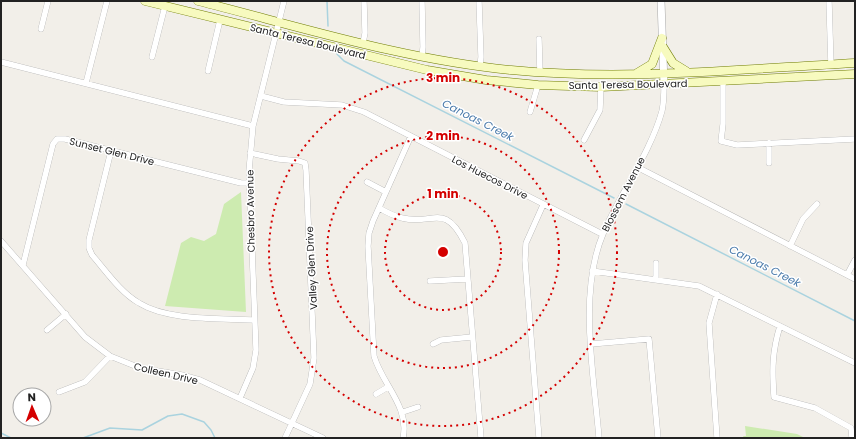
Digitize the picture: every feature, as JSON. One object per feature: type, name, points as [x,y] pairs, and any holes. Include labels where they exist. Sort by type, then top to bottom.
[{"type":"main road","name":"Santa Teresa Boulevard","points":[[145,1],[427,70],[486,80],[538,85],[601,87],[855,74]]},
{"type":"main road","name":"Santa Teresa Boulevard","points":[[198,1],[224,4],[280,22],[363,43],[480,67],[540,72],[636,74],[855,63]]},
{"type":"main road","points":[[663,43],[673,64],[687,71]]},
{"type":"main road","points":[[636,74],[652,64],[663,43]]},
{"type":"street","points":[[41,29],[48,1]]},
{"type":"street","points":[[86,84],[106,1]]},
{"type":"street","name":"Chesbro Avenue","points":[[240,398],[254,368],[256,350],[248,182],[250,153],[253,126],[284,1]]},
{"type":"street","points":[[363,43],[365,33],[364,1]]},
{"type":"street","points":[[422,1],[422,56]]},
{"type":"street","points":[[479,1],[480,67]]},
{"type":"street","name":"Blossom Avenue","points":[[599,438],[589,310],[592,271],[602,234],[637,167],[655,130],[662,111],[664,73],[661,1]]},
{"type":"street","points":[[829,1],[831,64]]},
{"type":"street","points":[[152,57],[165,6]]},
{"type":"street","points":[[208,71],[220,20]]},
{"type":"street","points":[[539,39],[540,72]]},
{"type":"street","points":[[1,62],[253,126]]},
{"type":"street","points":[[724,81],[721,141],[737,145],[855,139]]},
{"type":"street","points":[[530,112],[538,85]]},
{"type":"street","points":[[584,140],[600,110],[601,87]]},
{"type":"street","name":"Los Huecos Drive","points":[[261,96],[284,102],[342,105],[364,112],[602,234]]},
{"type":"street","points":[[403,438],[402,412],[377,368],[372,343],[368,246],[369,233],[411,136]]},
{"type":"street","name":"Sunset Glen Drive","points":[[23,265],[54,141],[61,138],[241,183],[248,182]]},
{"type":"street","points":[[769,143],[769,163]]},
{"type":"street","points":[[111,150],[89,240],[89,248],[92,255],[123,290],[138,303],[156,311],[176,315],[254,320]]},
{"type":"street","name":"Valley Glen Drive","points":[[250,153],[305,163],[314,358],[310,384],[293,425]]},
{"type":"street","points":[[637,167],[855,279]]},
{"type":"street","points":[[367,182],[386,192]]},
{"type":"street","points":[[790,246],[804,219],[816,204]]},
{"type":"street","points":[[539,438],[525,260],[526,243],[543,205]]},
{"type":"street","points":[[379,208],[402,218],[434,217],[448,221],[458,229],[465,243],[481,438]]},
{"type":"street","name":"Colleen Drive","points":[[1,240],[85,337],[110,356],[140,368],[182,375],[200,380],[323,438]]},
{"type":"street","points":[[848,275],[855,260]]},
{"type":"street","points":[[656,263],[656,279]]},
{"type":"street","points":[[592,271],[699,286],[855,363]]},
{"type":"street","points":[[430,281],[467,279]]},
{"type":"street","points":[[717,294],[710,313],[709,330],[717,438]]},
{"type":"street","points":[[47,330],[66,314]]},
{"type":"street","points":[[780,326],[774,348],[772,365],[774,397],[797,402],[820,411],[852,428],[852,438]]},
{"type":"street","points":[[433,344],[441,340],[472,337]]},
{"type":"street","points":[[591,344],[649,339],[658,438]]},
{"type":"street","points":[[59,392],[85,382],[110,356]]},
{"type":"street","points":[[376,394],[388,388]]},
{"type":"street","points":[[402,412],[418,407]]},
{"type":"street","points":[[285,438],[293,425]]},
{"type":"green space","points":[[241,192],[246,312],[165,306],[181,243],[191,237],[204,241],[216,234],[224,204]]},
{"type":"green space","points":[[745,426],[797,434],[805,438],[744,438],[743,436],[746,436]]},
{"type":"waterway","name":"Canoas Creek","points":[[327,1],[328,26]]},
{"type":"waterway","name":"Canoas Creek","points":[[337,54],[344,61],[614,198]]},
{"type":"waterway","name":"Canoas Creek","points":[[626,204],[855,321]]},
{"type":"waterway","points":[[1,389],[1,423]]},
{"type":"waterway","points":[[83,438],[110,428],[142,430],[168,416],[182,414],[204,422],[211,430],[215,438]]},
{"type":"waterway","points":[[1,433],[11,438]]}]
